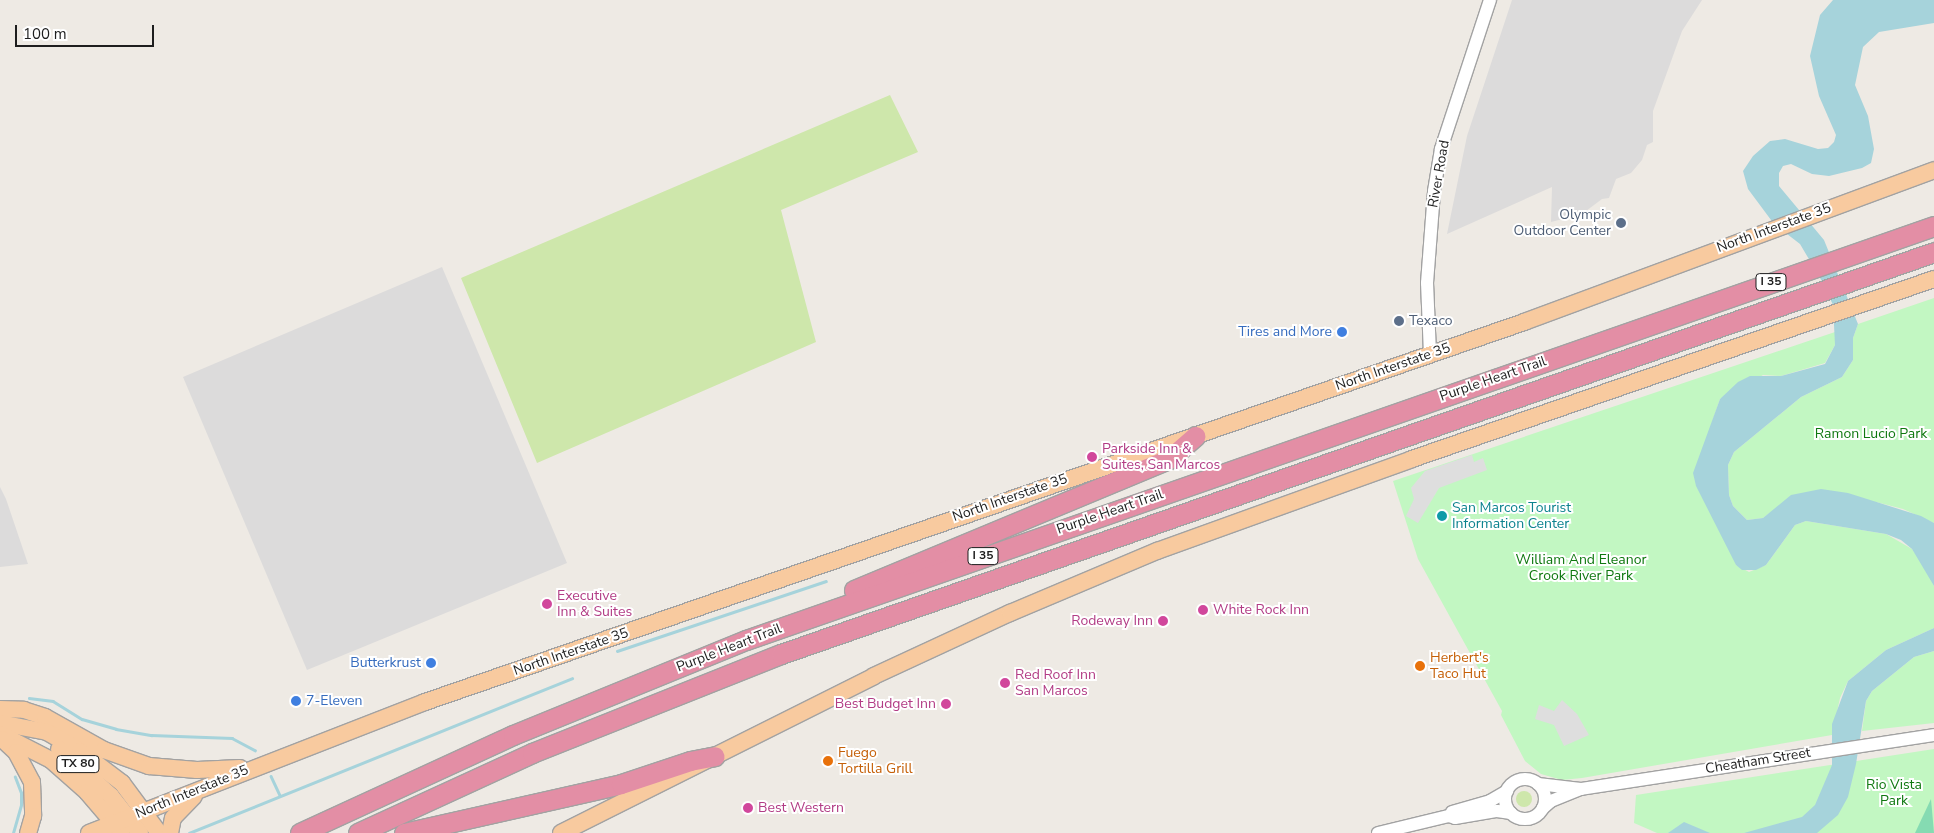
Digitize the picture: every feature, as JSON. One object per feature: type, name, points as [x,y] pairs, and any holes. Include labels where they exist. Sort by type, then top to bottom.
[{"type":"highway","name":"Purple Heart Trail","points":[[300,833],[513,734],[746,640],[1934,226]]},
{"type":"highway","name":"Purple Heart Trail","points":[[358,833],[532,753],[773,657],[1934,252]]},
{"type":"highway","points":[[835,608],[859,586],[971,544],[1169,459],[1195,436]]},
{"type":"highway","points":[[404,833],[621,784],[690,761],[715,756]]},
{"type":"main road","name":"North Interstate 35","points":[[89,833],[122,824],[145,811],[379,719],[806,568],[1430,354],[1869,192],[1934,170]]},
{"type":"main road","points":[[561,833],[943,644],[1157,551],[1666,371],[1934,279]]},
{"type":"main road","points":[[0,709],[16,709],[45,717],[104,750],[149,766],[197,770],[252,768]]},
{"type":"main road","name":"TX 80","points":[[0,716],[8,724],[71,758],[122,824]]},
{"type":"main road","points":[[8,724],[47,732],[80,751],[122,783],[145,811],[159,833]]},
{"type":"main road","points":[[0,736],[16,752],[32,782],[33,816],[28,833]]},
{"type":"main road","name":"TX 80","points":[[0,736],[51,760],[122,824],[140,833]]},
{"type":"main road","points":[[170,833],[173,818],[182,806],[206,787]]},
{"type":"street","name":"River Road","points":[[1430,354],[1427,283],[1439,158],[1490,0]]},
{"type":"street","name":"Cheatham Street","points":[[1538,784],[1581,789],[1934,735]]},
{"type":"street","points":[[1378,833],[1449,816],[1455,818],[1497,811],[1529,819],[1543,808],[1545,795],[1538,784],[1521,779],[1507,791],[1490,801],[1453,811],[1449,816]]},
{"type":"street","name":"Cheatham Street","points":[[1543,808],[1581,789]]},
{"type":"street","points":[[1507,791],[1506,803],[1511,813]]},
{"type":"shaded area","points":[[1512,0],[1702,0],[1682,31],[1653,111],[1653,142],[1647,145],[1642,160],[1631,173],[1616,179],[1609,198],[1602,199],[1582,214],[1551,222],[1552,187],[1447,234],[1467,136]]},
{"type":"shaded area","points":[[442,267],[567,563],[307,670],[183,377]]},
{"type":"shaded area","points":[[1472,455],[1474,462],[1483,458],[1487,470],[1439,488],[1418,523],[1406,516],[1414,499],[1411,488],[1425,471]]},
{"type":"shaded area","points":[[0,487],[6,499],[28,564],[0,567]]},
{"type":"shaded area","points":[[1562,700],[1577,714],[1589,735],[1564,746],[1554,725],[1535,719],[1539,705],[1554,711]]},
{"type":"green space","points":[[890,95],[918,152],[781,210],[816,342],[537,463],[461,278]]},
{"type":"green space","name":"Ramon Lucio Park","points":[[1934,298],[1934,523],[1903,509],[1876,502],[1771,512],[1763,518],[1747,520],[1733,506],[1729,495],[1728,465],[1734,452],[1801,397],[1842,377],[1853,360],[1853,338],[1858,324]]},
{"type":"green space","name":"William And Eleanor Crook River Park","points":[[1835,332],[1835,345],[1825,363],[1781,376],[1763,375],[1720,399],[1710,428],[1736,565],[1749,572],[1766,565],[1795,525],[1806,521],[1886,534],[1912,549],[1925,567],[1934,586],[1934,628],[1886,650],[1848,681],[1840,698],[1832,735],[1582,778],[1562,780],[1541,774],[1525,761],[1501,715],[1502,711],[1418,559],[1393,481]]},
{"type":"green space","points":[[1934,651],[1934,723],[1862,731],[1866,701],[1872,691],[1914,657]]},
{"type":"green space","name":"Rio Vista Park","points":[[1934,749],[1934,833],[1657,833],[1634,823],[1636,795]]},
{"type":"green space","points":[[1524,791],[1530,793],[1532,799],[1530,805],[1524,807],[1518,805],[1516,799],[1518,793]]},
{"type":"green space","points":[[1931,799],[1934,833],[1915,833]]},
{"type":"water","points":[[1833,0],[1934,0],[1934,23],[1879,32],[1863,47],[1855,85],[1868,116],[1874,149],[1871,163],[1862,168],[1829,176],[1812,174],[1791,164],[1783,166],[1779,173],[1779,186],[1824,240],[1858,324],[1853,338],[1853,360],[1842,377],[1801,397],[1734,452],[1728,465],[1729,495],[1733,506],[1747,520],[1763,518],[1791,495],[1821,489],[1848,493],[1921,516],[1934,523],[1934,586],[1912,549],[1901,540],[1886,534],[1806,521],[1795,525],[1766,565],[1756,570],[1742,570],[1736,565],[1696,486],[1693,473],[1720,399],[1738,382],[1750,376],[1781,376],[1825,364],[1835,345],[1833,305],[1823,283],[1800,244],[1774,224],[1748,189],[1743,171],[1753,156],[1770,141],[1785,139],[1818,149],[1828,148],[1834,142],[1836,135],[1819,96],[1810,56],[1820,15]]},
{"type":"water","points":[[1934,628],[1934,651],[1914,657],[1872,691],[1866,701],[1856,764],[1848,797],[1838,815],[1817,833],[1744,833],[1802,817],[1815,805],[1832,765],[1832,724],[1848,681],[1886,650]]},
{"type":"water","points":[[1684,822],[1710,833],[1668,833]]},
{"type":"waterway","points":[[617,651],[826,581]]},
{"type":"waterway","points":[[189,833],[572,678]]},
{"type":"waterway","points":[[29,698],[53,701],[82,719],[116,729],[151,735],[232,738],[255,750]]},
{"type":"waterway","points":[[271,776],[280,795]]},
{"type":"waterway","points":[[13,833],[21,805],[21,793],[15,777]]},
{"type":"place","name":"Olympic Outdoor Center","points":[[1621,223]]},
{"type":"place","name":"Texaco","points":[[1399,321]]},
{"type":"place","name":"Tires and More","points":[[1342,332]]},
{"type":"place","name":"Parkside Inn & Suites, San Marcos","points":[[1092,457]]},
{"type":"place","name":"San Marcos Tourist Information Center","points":[[1442,516]]},
{"type":"place","name":"Executive Inn & Suites","points":[[547,604]]},
{"type":"place","name":"White Rock Inn","points":[[1203,610]]},
{"type":"place","name":"Rodeway Inn","points":[[1163,621]]},
{"type":"place","name":"Butterkrust","points":[[431,663]]},
{"type":"place","name":"Herbert's Taco Hut","points":[[1420,666]]},
{"type":"place","name":"Red Roof Inn San Marcos","points":[[1005,683]]},
{"type":"place","name":"7-Eleven","points":[[296,701]]},
{"type":"place","name":"Best Budget Inn","points":[[946,704]]},
{"type":"place","name":"Fuego Tortilla Grill","points":[[828,761]]},
{"type":"place","name":"Best Western","points":[[748,808]]}]
